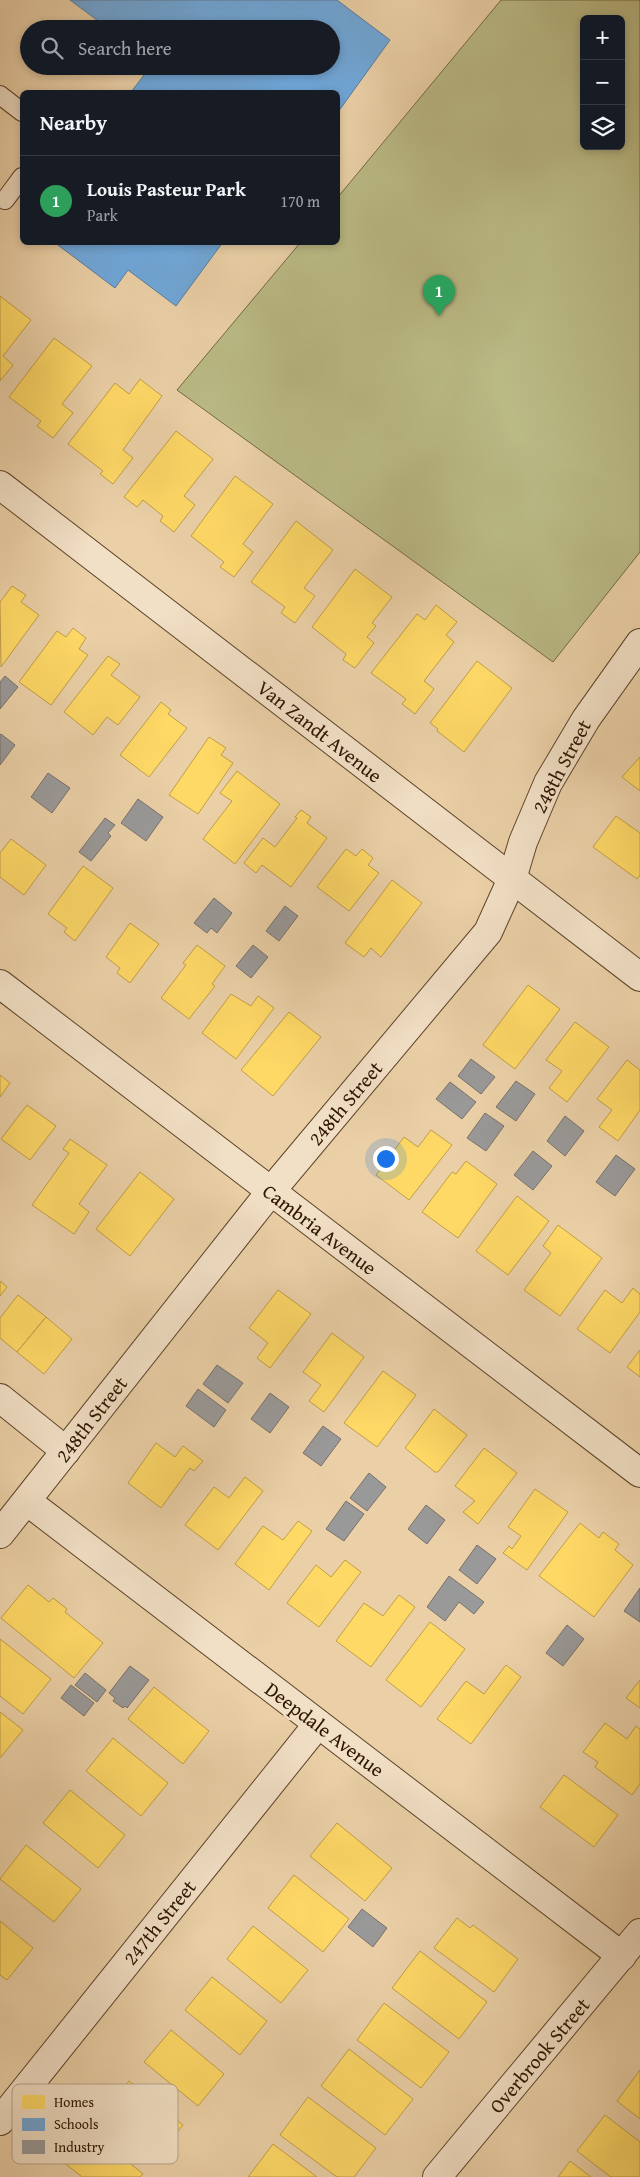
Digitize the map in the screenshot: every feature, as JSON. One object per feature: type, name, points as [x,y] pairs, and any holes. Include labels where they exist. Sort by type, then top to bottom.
[{"type":"street","name":"Van Zandt Avenue","points":[[0,485],[640,977]]},
{"type":"street","name":"248th Street","points":[[0,1534],[28,1502],[271,1191],[488,932],[512,879],[523,842],[548,783],[586,719],[640,643]]},
{"type":"street","name":"Cambria Avenue","points":[[0,984],[640,1473]]},
{"type":"street","points":[[0,1398],[66,1451]]},
{"type":"street","name":"Deepdale Avenue","points":[[28,1502],[622,1956]]},
{"type":"street","name":"247th Street","points":[[30,2084],[318,1724]]},
{"type":"street","name":"Overbrook Street","points":[[437,2177],[640,1933]]},
{"type":"street","name":"247th Street","points":[[0,2121],[12,2106]]},
{"type":"lane","points":[[0,94],[20,110]]},
{"type":"lane","points":[[5,200],[20,180]]},
{"type":"green space","points":[[501,0],[640,0],[640,552],[553,662],[177,390],[298,245],[340,245],[340,195]]},
{"type":"building: Homes","points":[[0,296],[31,320],[3,356],[13,365],[0,381]]},
{"type":"building: Homes","points":[[54,338],[92,366],[62,404],[73,413],[53,438],[37,426],[41,421],[9,397]]},
{"type":"building: Homes","points":[[140,379],[162,396],[123,450],[133,458],[113,484],[100,474],[103,471],[68,444],[115,383],[129,394]]},
{"type":"building: Homes","points":[[176,431],[213,459],[184,496],[195,505],[174,532],[160,521],[163,516],[143,500],[137,507],[124,497]]},
{"type":"building: Homes","points":[[235,476],[273,504],[243,544],[253,552],[234,577],[220,567],[224,562],[191,536]]},
{"type":"building: Homes","points":[[296,521],[333,550],[304,588],[315,596],[295,623],[281,613],[285,607],[251,582]]},
{"type":"building: Homes","points":[[355,569],[392,597],[372,623],[376,626],[367,637],[374,643],[355,668],[343,660],[346,654],[312,627]]},
{"type":"building: Homes","points":[[12,586],[26,595],[21,602],[39,615],[1,667],[0,602]]},
{"type":"building: Homes","points":[[436,605],[457,622],[446,635],[454,642],[424,681],[434,689],[415,714],[402,704],[406,699],[371,673],[417,614],[425,620]]},
{"type":"building: Homes","points":[[73,628],[86,638],[79,649],[88,655],[51,705],[19,682],[57,631],[66,637]]},
{"type":"building: Homes","points":[[108,656],[120,664],[111,675],[140,697],[118,725],[107,717],[93,735],[64,712]]},
{"type":"building: Homes","points":[[477,661],[512,688],[464,752],[437,731],[438,729],[430,723]]},
{"type":"building: Homes","points":[[161,702],[171,710],[168,714],[187,728],[149,777],[120,755]]},
{"type":"building: Homes","points":[[209,737],[226,748],[221,755],[233,763],[198,814],[169,795]]},
{"type":"building: Homes","points":[[640,757],[640,791],[622,777]]},
{"type":"building: Homes","points":[[237,771],[280,804],[235,864],[203,839],[232,801],[220,793]]},
{"type":"building: Homes","points":[[301,810],[311,817],[307,823],[327,838],[291,887],[262,865],[256,873],[244,863],[263,838],[275,847]]},
{"type":"building: Homes","points":[[616,816],[640,833],[640,875],[637,879],[593,847]]},
{"type":"building: Homes","points":[[11,839],[46,865],[24,895],[0,877],[0,853]]},
{"type":"building: Homes","points":[[346,849],[356,856],[362,849],[373,858],[368,865],[379,873],[349,911],[317,887]]},
{"type":"building: Homes","points":[[83,866],[113,888],[75,941],[64,932],[67,928],[48,914]]},
{"type":"building: Homes","points":[[392,880],[422,903],[381,957],[371,948],[364,957],[345,943]]},
{"type":"building: Homes","points":[[130,923],[159,944],[130,983],[117,973],[120,968],[106,957]]},
{"type":"building: Homes","points":[[197,945],[225,966],[212,984],[215,986],[189,1019],[161,998],[186,965],[183,963]]},
{"type":"building: Homes","points":[[528,985],[560,1009],[515,1069],[483,1045]]},
{"type":"building: Homes","points":[[231,994],[251,1006],[258,996],[274,1008],[236,1059],[202,1033]]},
{"type":"building: Homes","points":[[289,1012],[321,1037],[273,1096],[241,1070]]},
{"type":"building: Homes","points":[[575,1022],[609,1047],[567,1102],[549,1088],[562,1071],[546,1060]]},
{"type":"building: Homes","points":[[627,1060],[640,1070],[640,1110],[618,1141],[599,1127],[612,1110],[597,1099]]},
{"type":"building: Homes","points":[[0,1075],[10,1083],[0,1097]]},
{"type":"building: Homes","points":[[27,1105],[56,1126],[30,1160],[1,1139]]},
{"type":"building: Homes","points":[[431,1130],[452,1145],[409,1200],[376,1175],[404,1137],[418,1147]]},
{"type":"building: Homes","points":[[70,1139],[107,1165],[79,1204],[89,1212],[74,1234],[32,1205],[69,1153],[63,1149]]},
{"type":"building: Homes","points":[[466,1161],[497,1184],[458,1238],[422,1212],[452,1172],[456,1174]]},
{"type":"building: Homes","points":[[140,1172],[174,1199],[130,1256],[96,1229]]},
{"type":"building: Homes","points":[[517,1196],[549,1221],[508,1275],[476,1251]]},
{"type":"building: Homes","points":[[558,1225],[602,1258],[560,1316],[524,1290],[551,1253],[543,1246]]},
{"type":"building: Homes","points":[[0,1281],[7,1287],[0,1296]]},
{"type":"building: Homes","points":[[633,1288],[640,1294],[640,1312],[610,1353],[577,1329],[605,1290],[622,1303]]},
{"type":"building: Homes","points":[[278,1290],[311,1314],[270,1368],[257,1358],[268,1343],[249,1328]]},
{"type":"building: Homes","points":[[18,1295],[46,1317],[17,1352],[0,1338],[0,1318]]},
{"type":"building: Homes","points":[[46,1317],[72,1339],[44,1374],[17,1352]]},
{"type":"building: Homes","points":[[332,1333],[364,1357],[324,1412],[309,1401],[321,1385],[303,1372]]},
{"type":"building: Homes","points":[[640,1350],[640,1377],[627,1367]]},
{"type":"building: Homes","points":[[383,1371],[416,1395],[377,1447],[344,1423]]},
{"type":"building: Homes","points":[[434,1409],[467,1435],[438,1472],[435,1472],[405,1448]]},
{"type":"building: Homes","points":[[156,1443],[175,1457],[183,1446],[203,1461],[194,1471],[190,1468],[161,1508],[128,1483]]},
{"type":"building: Homes","points":[[484,1448],[517,1473],[478,1524],[463,1512],[475,1501],[455,1486]]},
{"type":"building: Homes","points":[[245,1477],[263,1491],[218,1550],[185,1525],[214,1487],[229,1498]]},
{"type":"building: Homes","points":[[535,1489],[568,1512],[527,1570],[503,1553],[509,1546],[512,1549],[521,1536],[508,1527]]},
{"type":"building: Homes","points":[[298,1521],[312,1531],[269,1590],[235,1564],[263,1526],[283,1540]]},
{"type":"building: Homes","points":[[580,1523],[599,1538],[603,1532],[619,1544],[615,1550],[633,1565],[594,1617],[539,1576]]},
{"type":"building: Homes","points":[[345,1560],[361,1572],[319,1627],[287,1603],[316,1565],[331,1577]]},
{"type":"building: Homes","points":[[28,1585],[49,1602],[53,1598],[67,1609],[65,1612],[103,1643],[74,1678],[1,1618]]},
{"type":"building: Homes","points":[[399,1595],[415,1607],[371,1667],[336,1641],[364,1603],[383,1616]]},
{"type":"building: Homes","points":[[430,1622],[465,1649],[421,1707],[386,1680]]},
{"type":"building: Homes","points":[[0,1639],[51,1679],[23,1714],[0,1696]]},
{"type":"building: Homes","points":[[506,1665],[521,1677],[471,1744],[437,1719],[466,1681],[484,1694]]},
{"type":"building: Homes","points":[[640,1680],[640,1708],[626,1698]]},
{"type":"building: Homes","points":[[154,1687],[209,1731],[183,1764],[128,1719]]},
{"type":"building: Homes","points":[[0,1712],[23,1730],[0,1758]]},
{"type":"building: Homes","points":[[605,1723],[627,1739],[636,1726],[640,1729],[640,1784],[632,1795],[595,1767],[598,1762],[583,1752]]},
{"type":"building: Homes","points":[[113,1738],[168,1783],[141,1816],[86,1771]]},
{"type":"building: Homes","points":[[564,1775],[618,1815],[594,1847],[540,1807]]},
{"type":"building: Homes","points":[[70,1790],[125,1835],[98,1868],[43,1823]]},
{"type":"building: Homes","points":[[337,1823],[392,1868],[365,1901],[310,1856]]},
{"type":"building: Homes","points":[[26,1845],[81,1889],[54,1922],[0,1879]]},
{"type":"building: Homes","points":[[294,1875],[349,1919],[323,1952],[268,1908]]},
{"type":"building: Homes","points":[[457,1918],[470,1928],[473,1925],[518,1959],[494,1992],[434,1948]]},
{"type":"building: Homes","points":[[0,1921],[33,1948],[7,1980],[0,1975]]},
{"type":"building: Homes","points":[[253,1926],[308,1970],[281,2003],[227,1959]]},
{"type":"building: Homes","points":[[420,1951],[487,2002],[459,2039],[392,1988]]},
{"type":"building: Homes","points":[[212,1977],[267,2021],[240,2055],[185,2010]]},
{"type":"building: Homes","points":[[384,2003],[449,2052],[421,2088],[357,2040]]},
{"type":"building: Homes","points":[[171,2030],[224,2074],[198,2106],[178,2090],[178,2084],[171,2084],[144,2062]]},
{"type":"building: Homes","points":[[349,2049],[413,2099],[385,2135],[321,2086]]},
{"type":"building: Homes","points":[[640,2070],[640,2119],[617,2101]]},
{"type":"building: Homes","points":[[308,2097],[376,2148],[354,2177],[337,2177],[280,2135]]},
{"type":"building: Homes","points":[[605,2115],[640,2142],[640,2177],[611,2177],[577,2151]]},
{"type":"building: Homes","points":[[178,2121],[183,2125],[178,2131]]},
{"type":"building: Homes","points":[[273,2144],[317,2177],[248,2177]]},
{"type":"building: Homes","points":[[570,2161],[591,2177],[558,2177]]},
{"type":"building: Homes","points":[[66,2164],[131,2164],[143,2174],[140,2177],[82,2177]]},
{"type":"building: Schools","points":[[70,0],[337,0],[390,40],[340,109],[340,90],[133,90],[144,75],[340,75],[340,20],[97,20]]},
{"type":"building: Schools","points":[[58,245],[221,245],[176,306],[128,270],[115,288]]},
{"type":"building: Industry","points":[[5,676],[18,687],[0,709],[0,682]]},
{"type":"building: Industry","points":[[0,735],[15,745],[0,765]]},
{"type":"building: Industry","points":[[48,773],[70,788],[52,813],[31,797]]},
{"type":"building: Industry","points":[[138,799],[163,817],[146,841],[121,823]]},
{"type":"building: Industry","points":[[105,818],[115,825],[108,833],[111,836],[91,861],[79,852]]},
{"type":"building: Industry","points":[[214,898],[232,913],[217,933],[211,928],[207,933],[194,923]]},
{"type":"building: Industry","points":[[285,906],[298,916],[279,941],[266,931]]},
{"type":"building: Industry","points":[[253,945],[268,957],[251,978],[236,966]]},
{"type":"building: Industry","points":[[471,1059],[495,1077],[481,1094],[458,1076]]},
{"type":"building: Industry","points":[[516,1081],[535,1094],[516,1121],[496,1107]]},
{"type":"building: Industry","points":[[450,1082],[476,1102],[462,1119],[436,1099]]},
{"type":"building: Industry","points":[[485,1113],[504,1126],[486,1151],[467,1138]]},
{"type":"building: Industry","points":[[565,1116],[584,1131],[565,1156],[547,1141]]},
{"type":"building: Industry","points":[[533,1151],[552,1166],[533,1190],[514,1175]]},
{"type":"building: Industry","points":[[616,1155],[635,1169],[615,1196],[596,1182]]},
{"type":"building: Industry","points":[[217,1365],[243,1383],[228,1403],[203,1384]]},
{"type":"building: Industry","points":[[198,1389],[226,1410],[214,1427],[186,1406]]},
{"type":"building: Industry","points":[[270,1393],[289,1407],[270,1433],[251,1419]]},
{"type":"building: Industry","points":[[323,1426],[341,1439],[321,1466],[303,1453]]},
{"type":"building: Industry","points":[[369,1473],[386,1487],[367,1511],[350,1498]]},
{"type":"building: Industry","points":[[346,1501],[364,1514],[344,1541],[326,1529]]},
{"type":"building: Industry","points":[[426,1505],[445,1520],[427,1544],[408,1529]]},
{"type":"building: Industry","points":[[477,1545],[496,1559],[477,1584],[459,1570]]},
{"type":"building: Industry","points":[[449,1576],[484,1602],[474,1614],[459,1602],[445,1621],[427,1607]]},
{"type":"building: Industry","points":[[640,1588],[640,1622],[624,1611]]},
{"type":"building: Industry","points":[[567,1625],[584,1639],[563,1666],[546,1653]]},
{"type":"building: Industry","points":[[130,1666],[149,1680],[127,1708],[125,1706],[123,1708],[113,1701],[115,1698],[109,1693]]},
{"type":"building: Industry","points":[[85,1673],[106,1690],[97,1702],[75,1685]]},
{"type":"building: Industry","points":[[71,1685],[94,1703],[84,1716],[61,1698]]},
{"type":"building: Industry","points":[[362,1909],[387,1928],[373,1947],[348,1927]]},
{"type":"place","name":"Louis Pasteur Park","points":[[439,316]]}]
